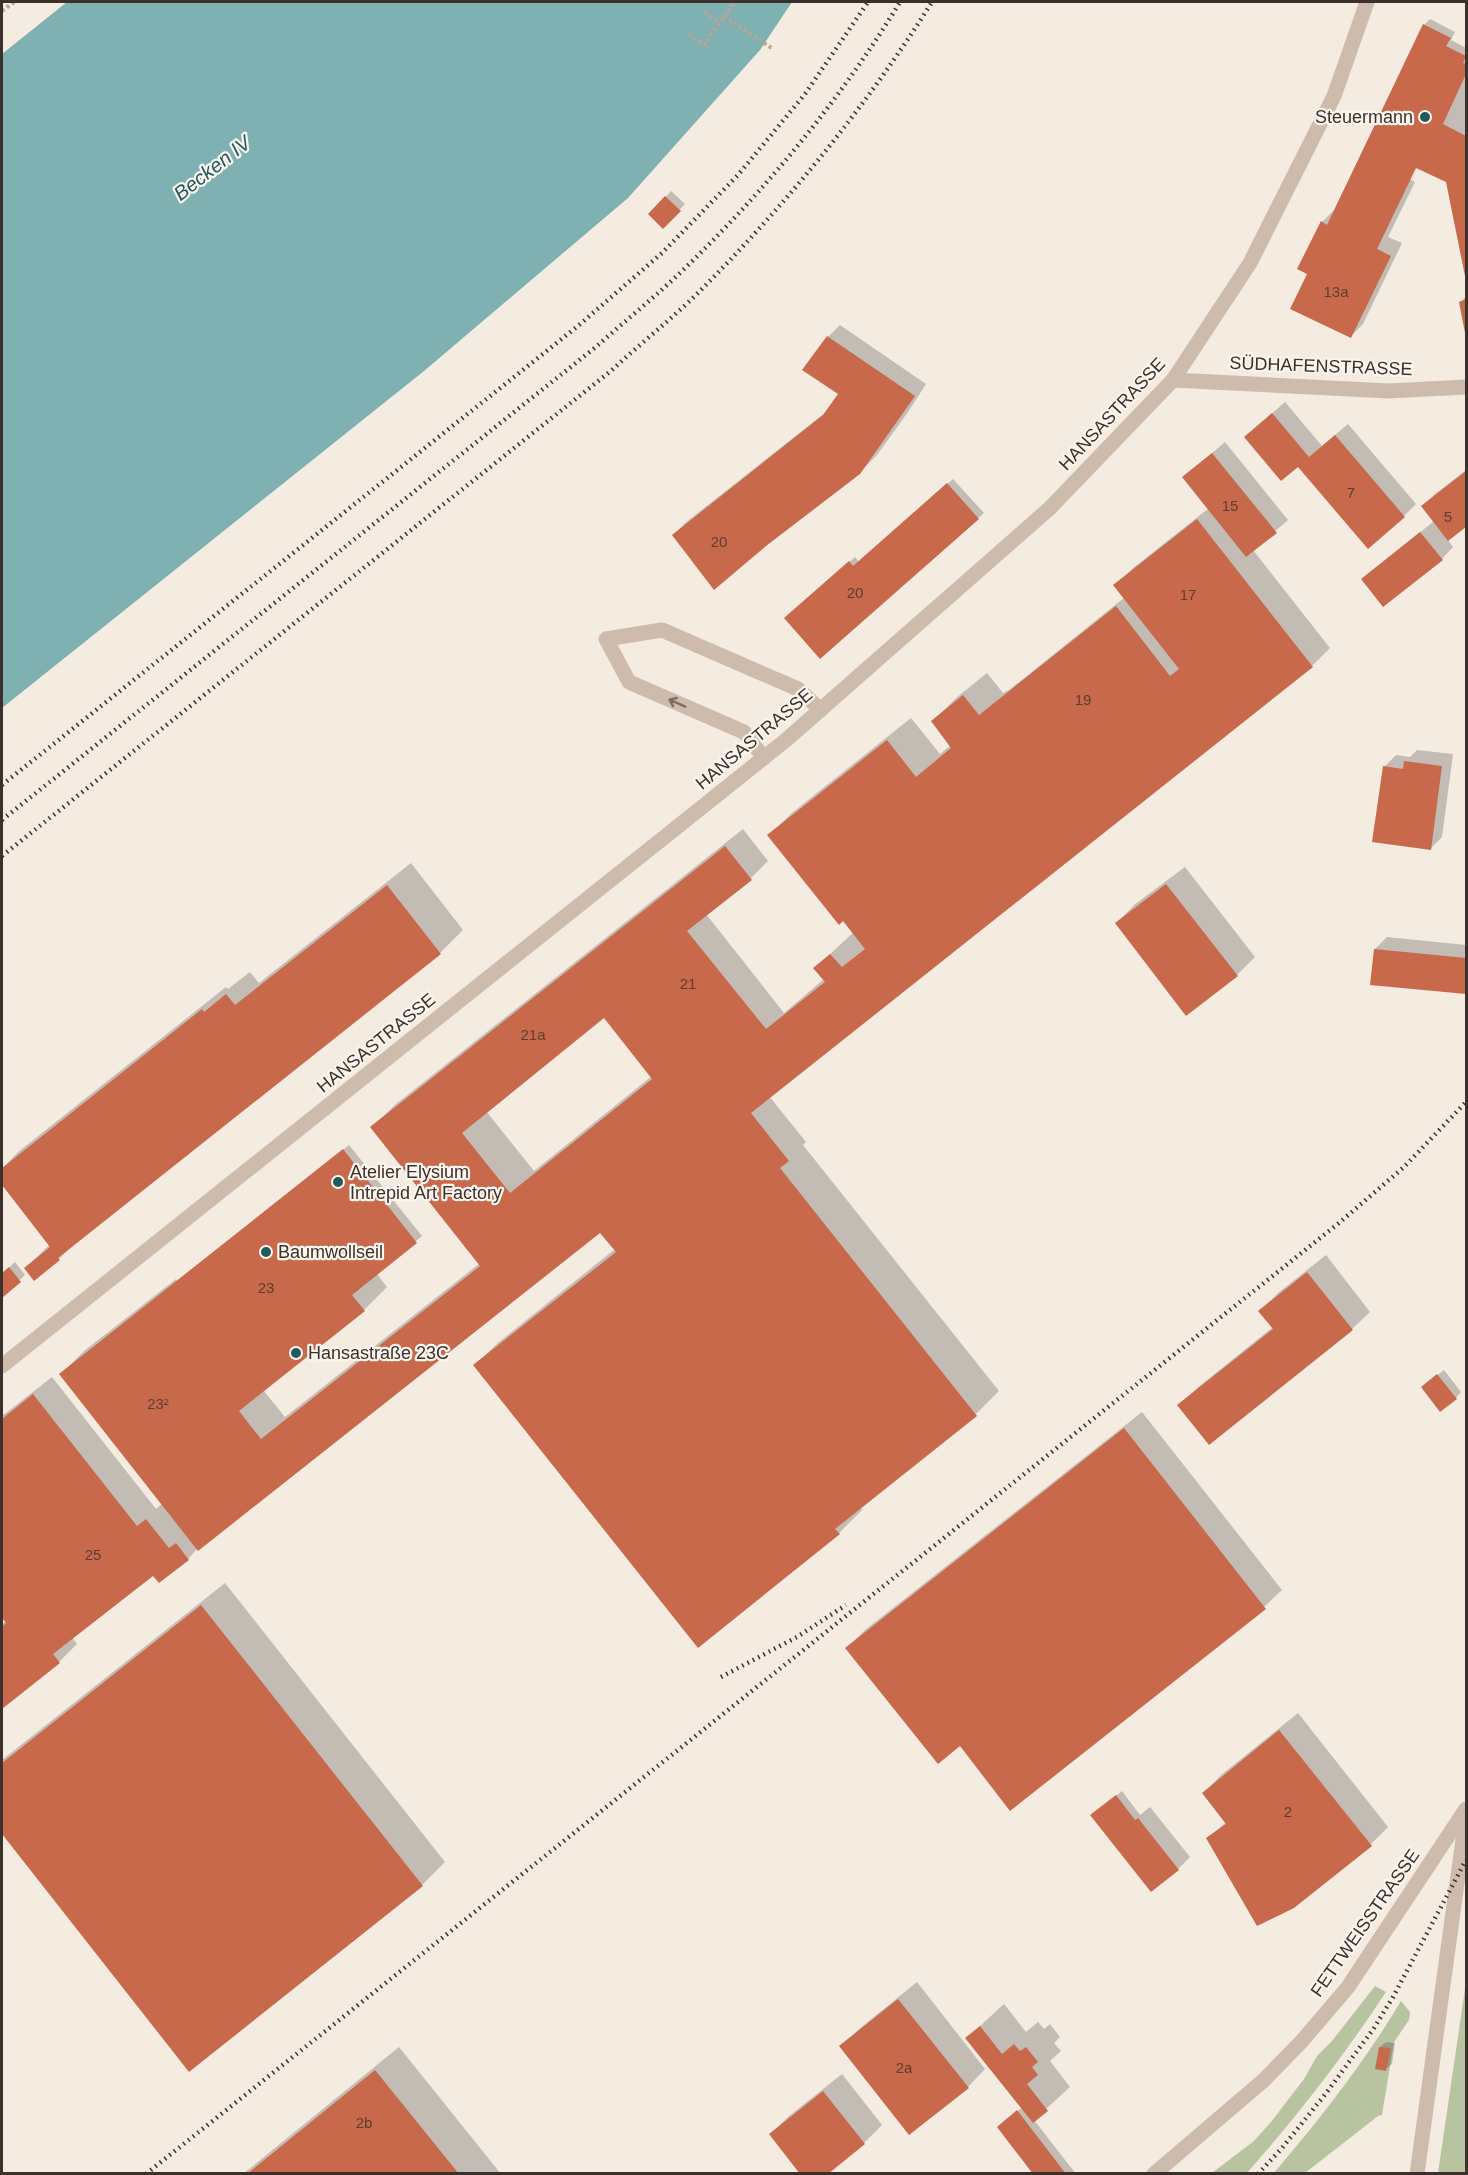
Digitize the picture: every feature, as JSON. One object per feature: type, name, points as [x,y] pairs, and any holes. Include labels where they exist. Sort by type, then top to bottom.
[{"type":"street","name":"HANSASTRASSE","points":[[2,1366],[764,758],[1050,508],[1173,380],[1250,263],[1334,96],[1368,2]]},
{"type":"street","name":"SÜDHAFENSTRASSE","points":[[1173,380],[1389,391],[1467,387]]},
{"type":"street","points":[[764,758],[744,732],[629,682],[606,639],[663,630],[798,689],[820,710]]},
{"type":"street","name":"FETTWEISSTRASSE","points":[[1154,2174],[1264,2080],[1348,1988],[1467,1809]]},
{"type":"street","points":[[1417,2174],[1467,1818]]},
{"type":"path","points":[[2,11],[14,2]]},
{"type":"path","points":[[689,34],[704,45],[735,2]]},
{"type":"path","points":[[705,12],[720,23]]},
{"type":"path","points":[[724,16],[773,49]]},
{"type":"green space","points":[[1466,1982],[1466,2173],[1438,2173]]},
{"type":"green space","points":[[1375,1986],[1386,1992],[1370,2016],[1320,2085],[1247,2173],[1212,2173],[1254,2141],[1271,2122],[1304,2079],[1317,2056],[1332,2041]]},
{"type":"green space","points":[[1401,2001],[1410,2012],[1409,2020],[1394,2042],[1382,2115],[1305,2173],[1273,2174],[1341,2090]]},
{"type":"water","name":"Becken IV","points":[[67,2],[792,2],[760,50],[628,198],[424,371],[2,708],[2,54]]},
{"type":"building","points":[[1423,24],[1451,38],[1446,46],[1466,56],[1463,63],[1466,64],[1466,74],[1443,124],[1466,136],[1466,281],[1446,182],[1416,168],[1377,249],[1391,256],[1351,338],[1290,309],[1307,274],[1297,269],[1321,221],[1327,225]]},
{"type":"building","points":[[665,196],[681,211],[663,229],[648,214]]},
{"type":"building","points":[[1466,299],[1466,333],[1465,333],[1459,302]]},
{"type":"building","points":[[827,336],[915,396],[860,474],[766,546],[714,590],[672,535],[823,415],[838,394],[802,370]]},
{"type":"building","points":[[1272,413],[1309,457],[1335,435],[1405,517],[1368,549],[1298,467],[1281,481],[1244,437]]},
{"type":"building","points":[[1212,453],[1277,533],[1246,557],[1182,477]]},
{"type":"building","points":[[1466,471],[1466,527],[1448,541],[1421,506]]},
{"type":"building","points":[[947,483],[979,519],[820,659],[784,618],[849,561],[853,566]]},
{"type":"building","points":[[1197,519],[1313,667],[751,1113],[789,1161],[780,1168],[977,1416],[835,1529],[840,1534],[698,1648],[473,1365],[616,1252],[600,1233],[198,1551],[59,1374],[343,1149],[417,1243],[352,1295],[365,1311],[239,1411],[261,1439],[480,1266],[370,1127],[725,846],[752,880],[687,931],[766,1029],[825,982],[813,968],[830,954],[842,967],[865,949],[843,921],[839,925],[767,835],[887,740],[916,777],[951,748],[931,721],[963,695],[979,715],[1116,606],[1170,676],[1179,669],[1113,585]],"holes":[[[604,1018],[652,1079],[510,1193],[462,1133]]]},
{"type":"building","points":[[1420,532],[1443,560],[1383,607],[1361,579]]},
{"type":"building","points":[[1404,761],[1442,766],[1431,850],[1372,842],[1383,766],[1403,769]]},
{"type":"building","points":[[1166,884],[1238,976],[1186,1016],[1115,923]]},
{"type":"building","points":[[387,885],[441,954],[58,1258],[60,1260],[34,1281],[24,1268],[50,1247],[2,1185],[2,1168],[202,1009],[204,1012],[226,994],[235,1005]]},
{"type":"building","points":[[1374,949],[1466,958],[1466,994],[1370,985]]},
{"type":"building","points":[[9,1267],[21,1282],[2,1298],[2,1273]]},
{"type":"building","points":[[1307,1272],[1353,1330],[1209,1445],[1177,1405],[1273,1329],[1258,1311]]},
{"type":"building","points":[[1437,1374],[1457,1399],[1440,1412],[1421,1387]]},
{"type":"building","points":[[33,1394],[137,1526],[146,1519],[169,1548],[176,1543],[189,1560],[159,1583],[153,1576],[53,1654],[60,1663],[2,1709],[2,1627],[6,1623],[2,1618],[2,1419]]},
{"type":"building","points":[[1124,1428],[1266,1609],[1010,1811],[960,1746],[938,1764],[845,1648]]},
{"type":"building","points":[[201,1605],[423,1886],[189,2072],[2,1834],[2,1763]]},
{"type":"building","points":[[1279,1730],[1372,1846],[1294,1908],[1257,1926],[1206,1838],[1226,1824],[1202,1793]]},
{"type":"building","points":[[1116,1795],[1135,1820],[1138,1818],[1179,1870],[1151,1892],[1090,1815]]},
{"type":"building","points":[[898,1999],[969,2088],[909,2135],[839,2046]]},
{"type":"building","points":[[980,2026],[1002,2054],[1014,2044],[1020,2051],[1026,2047],[1038,2062],[1032,2067],[1038,2075],[1027,2084],[1048,2111],[1033,2123],[965,2038]]},
{"type":"building","points":[[1379,2047],[1391,2048],[1386,2071],[1375,2069]]},
{"type":"building","points":[[375,2070],[459,2174],[247,2174]]},
{"type":"building","points":[[823,2091],[865,2144],[828,2174],[800,2174],[769,2134]]},
{"type":"building","points":[[1017,2110],[1066,2174],[1033,2174],[997,2127]]},
{"type":"railway","points":[[2,785],[578,326],[662,253],[738,175],[805,94],[868,2]]},
{"type":"railway","points":[[2,820],[597,346],[672,281],[743,209],[800,143],[853,74],[900,2]]},
{"type":"railway","points":[[2,856],[612,370],[679,311],[733,257],[795,188],[853,116],[932,2]]},
{"type":"railway","points":[[146,2174],[1339,1223],[1404,1167],[1466,1102]]},
{"type":"railway","points":[[721,1677],[797,1637],[846,1605]]},
{"type":"railway","points":[[1258,2174],[1327,2092],[1374,2028],[1466,1860]]},
{"type":"place","name":"Steuermann","points":[[1425,117]]},
{"type":"place","name":"Atelier Elysium Intrepid Art Factory","points":[[338,1182]]},
{"type":"place","name":"Baumwollseil","points":[[266,1252]]},
{"type":"place","name":"Hansastraße 23C","points":[[296,1353]]}]
